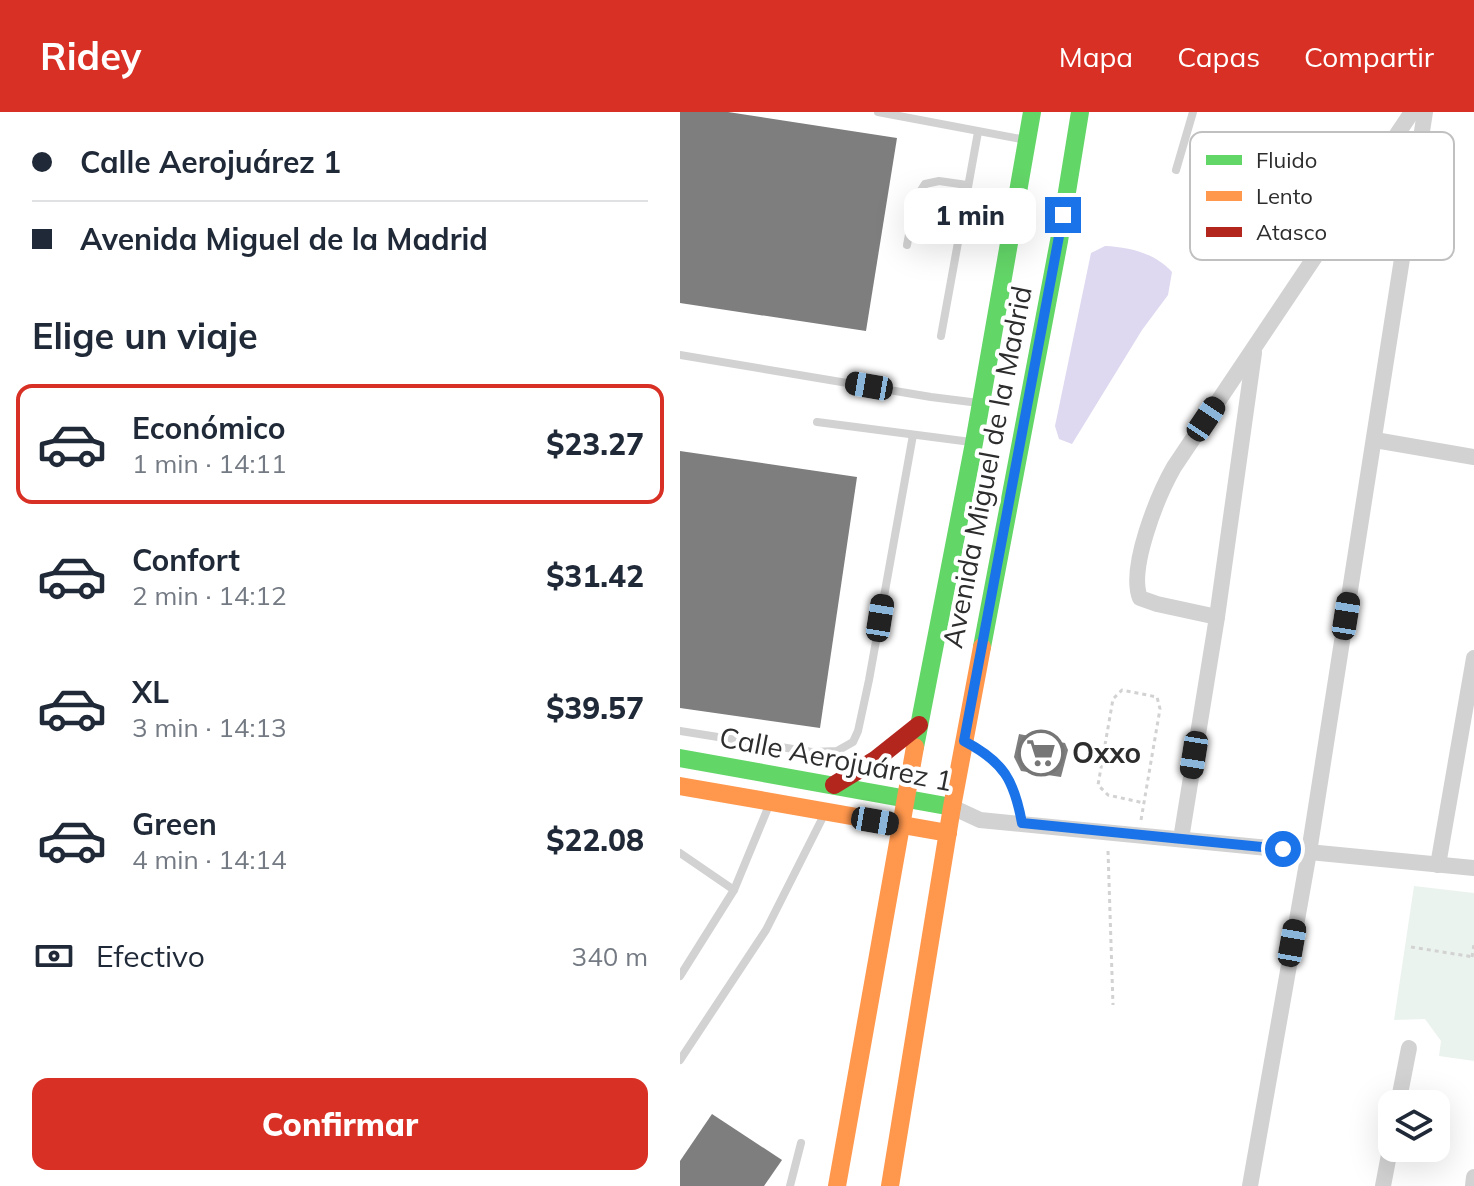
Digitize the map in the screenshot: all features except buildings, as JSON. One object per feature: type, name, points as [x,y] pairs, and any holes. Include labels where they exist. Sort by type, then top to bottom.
[{"type":"main road","name":"Avenida Miguel de la Madrid","points":[[837,1186],[900,825],[974,443],[1032,112]]},
{"type":"main road","name":"Avenida Miguel de la Madrid","points":[[890,1186],[952,807],[1059,241],[1080,112]]},
{"type":"main road","points":[[834,785],[875,760],[919,725]]},
{"type":"main road","name":"Calle Aerojuárez 1","points":[[680,758],[952,807]]},
{"type":"main road","name":"Calle Aerojuárez 1","points":[[680,786],[948,833]]},
{"type":"street","points":[[1399,132],[1412,112]]},
{"type":"street","points":[[1422,132],[1425,112]]},
{"type":"street","points":[[1217,617],[1140,598],[1137,575],[1159,494],[1174,467],[1313,260]]},
{"type":"street","points":[[1250,1186],[1309,852],[1402,260]]},
{"type":"street","points":[[1181,839],[1217,617],[1255,347]]},
{"type":"street","points":[[1375,440],[1474,457]]},
{"type":"street","points":[[1438,865],[1474,658]]},
{"type":"street","name":"Calle Aerojuárez 1","points":[[952,807],[980,820],[1474,868]]},
{"type":"street","name":"Calle Aerojuárez 1","points":[[948,833],[980,820]]},
{"type":"street","points":[[1401,1090],[1409,1048]]},
{"type":"street","points":[[1383,1186],[1388,1162]]},
{"type":"street","points":[[1473,1186],[1474,1177]]},
{"type":"lane","points":[[878,112],[1026,140]]},
{"type":"lane","points":[[1176,170],[1193,112]]},
{"type":"lane","points":[[941,336],[978,132]]},
{"type":"lane","points":[[907,245],[916,198],[925,184],[939,181],[967,185]]},
{"type":"lane","points":[[680,355],[981,403]]},
{"type":"lane","points":[[817,422],[974,443]]},
{"type":"lane","points":[[680,731],[812,752],[837,751],[853,742],[867,692],[913,435]]},
{"type":"lane","points":[[964,741],[988,756],[1007,774],[1015,791],[1022,823]]},
{"type":"lane","points":[[680,976],[734,890],[770,803]]},
{"type":"lane","points":[[680,1060],[766,930],[825,813]]},
{"type":"lane","points":[[680,853],[734,890]]},
{"type":"lane","points":[[790,1186],[801,1143]]},
{"type":"path","points":[[1139,835],[1144,803],[1159,702],[1157,697],[1148,693],[1122,690],[1113,699],[1098,785],[1108,795],[1144,803]]},
{"type":"path","points":[[1107,831],[1113,1005]]},
{"type":"path","points":[[1411,947],[1473,957],[1474,944]]},
{"type":"shaded area","points":[[1105,246],[1141,252],[1158,260],[1172,272],[1168,295],[1142,330],[1072,444],[1059,439],[1055,426],[1091,253]]},
{"type":"shaded area","points":[[1414,886],[1474,893],[1474,1061],[1439,1056],[1441,1041],[1425,1019],[1394,1020]]},
{"type":"traffic: fast","points":[[915,747],[974,443],[1032,112]]},
{"type":"traffic: fast","points":[[982,647],[1059,241],[1080,112]]},
{"type":"traffic: fast","points":[[680,758],[952,807]]},
{"type":"traffic: slow","points":[[890,1186],[952,807],[982,647]]},
{"type":"traffic: slow","points":[[837,1186],[915,747]]},
{"type":"traffic: slow","points":[[680,786],[948,833]]},
{"type":"traffic: jam","points":[[834,785],[875,760],[919,725]]},
{"type":"place","name":"Oxxo","points":[[1041,753]]},
{"type":"route","points":[[1063,215],[964,741],[988,756],[1007,774],[1015,791],[1022,823],[1283,849]]}]
